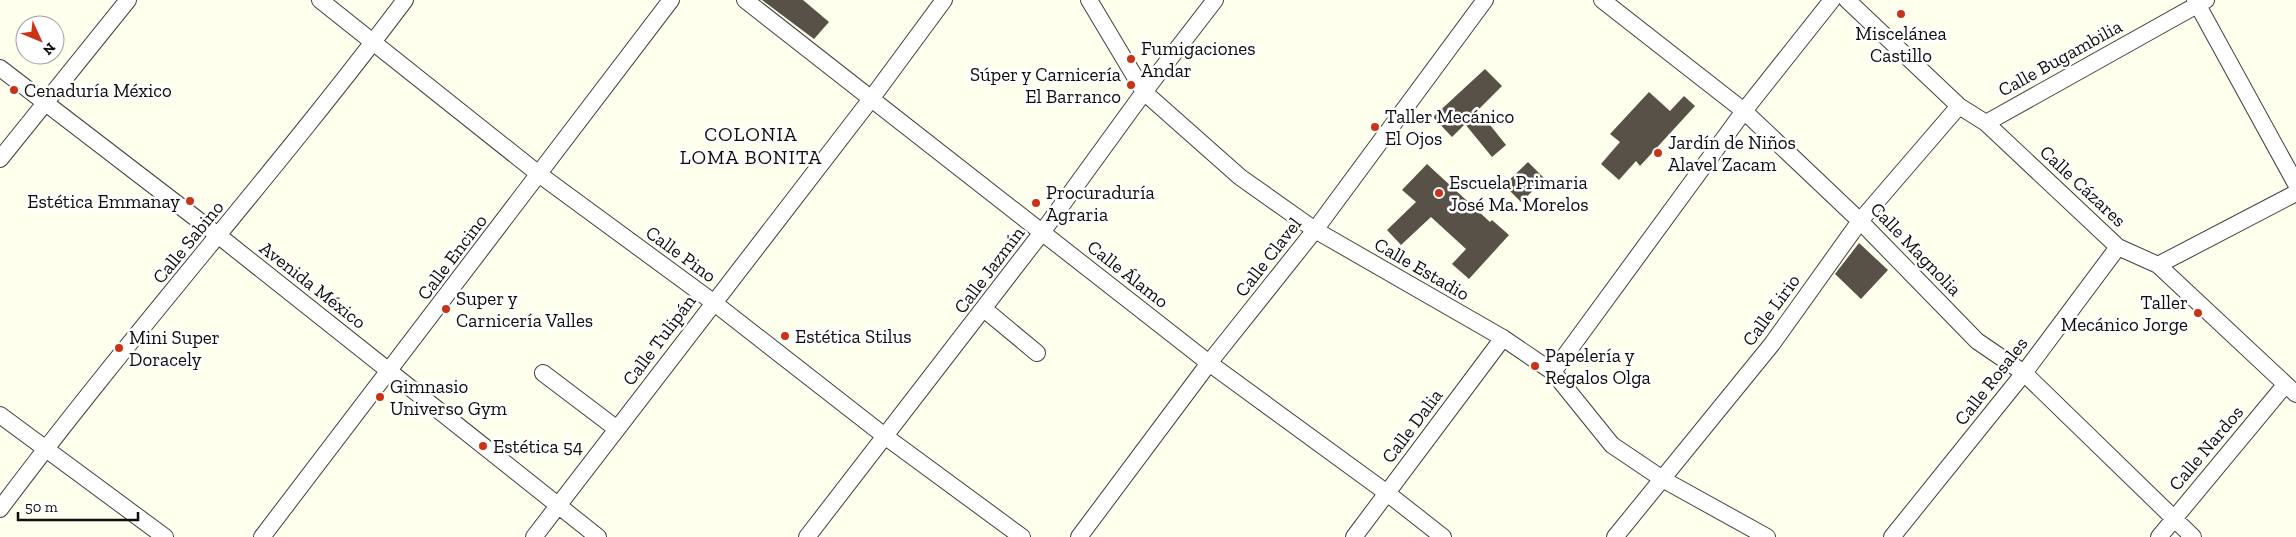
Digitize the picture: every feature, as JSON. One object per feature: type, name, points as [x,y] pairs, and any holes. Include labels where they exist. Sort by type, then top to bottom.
[{"type":"street","points":[[0,160],[128,0]]},
{"type":"street","name":"Calle Pino","points":[[320,0],[540,175],[713,302],[886,437],[1022,537]]},
{"type":"street","name":"Calle Sabino","points":[[0,509],[45,450],[219,236],[405,0]]},
{"type":"street","name":"Calle Encino","points":[[262,537],[540,175],[671,0]]},
{"type":"street","name":"Calle Álamo","points":[[745,0],[1043,231],[1209,363],[1387,493],[1443,537]]},
{"type":"street","name":"Calle Tulipán","points":[[534,537],[871,99],[944,0]]},
{"type":"street","name":"Calle Estadio","points":[[1089,0],[1144,92],[1240,177],[1315,230],[1503,338],[1553,372],[1612,445],[1664,480],[1767,537]]},
{"type":"street","name":"Calle Jazmín","points":[[807,537],[984,309],[1144,92],[1215,0]]},
{"type":"street","name":"Calle Clavel","points":[[1079,537],[1209,363],[1315,230],[1485,0]]},
{"type":"street","name":"Calle Magnolia","points":[[1602,0],[1744,111],[1860,221],[1977,341],[2024,373],[2192,537]]},
{"type":"street","points":[[1553,372],[1744,111],[1832,0]]},
{"type":"street","name":"Calle Cázares","points":[[1846,0],[1959,106],[1986,123],[2118,247],[2158,265],[2291,390]]},
{"type":"street","points":[[2200,2],[2296,184]]},
{"type":"street","name":"Calle Bugambilia","points":[[1986,123],[2200,2]]},
{"type":"street","name":"Avenida México","points":[[0,68],[219,236],[390,371],[558,505],[584,532],[598,537]]},
{"type":"street","name":"Calle Lirio","points":[[1615,537],[1664,480],[1772,344],[1860,221],[1959,106]]},
{"type":"street","points":[[2158,265],[2296,193]]},
{"type":"street","name":"Calle Rosales","points":[[1892,537],[2024,373],[2118,247]]},
{"type":"street","points":[[984,309],[1037,353]]},
{"type":"street","name":"Calle Dalia","points":[[1354,537],[1503,338]]},
{"type":"street","points":[[543,373],[617,429]]},
{"type":"street","name":"Calle Nardos","points":[[2159,537],[2172,519],[2291,390]]},
{"type":"street","points":[[0,415],[165,537]]},
{"type":"building","points":[[762,0],[803,0],[829,22],[814,39]]},
{"type":"building","points":[[1485,69],[1502,86],[1478,110],[1506,145],[1492,157],[1465,124],[1452,137],[1433,117]]},
{"type":"building","points":[[1649,92],[1670,111],[1684,96],[1695,106],[1640,166],[1636,161],[1619,180],[1601,164],[1620,142],[1610,134]]},
{"type":"building","points":[[1528,162],[1545,179],[1521,202],[1504,185]]},
{"type":"building","points":[[1427,164],[1490,222],[1492,220],[1509,235],[1469,279],[1452,264],[1466,249],[1431,217],[1401,245],[1387,230],[1416,202],[1402,190]]},
{"type":"building","points":[[1859,243],[1888,270],[1861,299],[1835,274]]},
{"type":"place","name":"Miscelánea Castillo","points":[[1901,14]]},
{"type":"place","name":"Fumigaciones Andar","points":[[1131,59]]},
{"type":"place","name":"Súper y Carnicería El Barranco","points":[[1131,85]]},
{"type":"place","name":"Cenaduría México","points":[[14,90]]},
{"type":"place","name":"Taller Mecánico El Ojos","points":[[1375,127]]},
{"type":"place","name":"Jardín de Niños Alavel Zacam","points":[[1658,153]]},
{"type":"place","name":"Escuela Primaria José Ma. Morelos","points":[[1439,193]]},
{"type":"place","name":"Estética Emmanay","points":[[190,201]]},
{"type":"place","name":"Procuraduría Agraria","points":[[1036,203]]},
{"type":"place","name":"Super y Carnicería Valles","points":[[446,309]]},
{"type":"place","name":"Taller Mecánico Jorge","points":[[2198,313]]},
{"type":"place","name":"Estética Stilus","points":[[785,336]]},
{"type":"place","name":"Mini Super Doracely","points":[[119,348]]},
{"type":"place","name":"Papelería y Regalos Olga","points":[[1535,366]]},
{"type":"place","name":"Gimnasio Universo Gym","points":[[380,397]]},
{"type":"place","name":"Estética 54","points":[[483,446]]},
{"type":"district","name":"COLONIA LOMA BONITA","points":[[751,146]]}]
